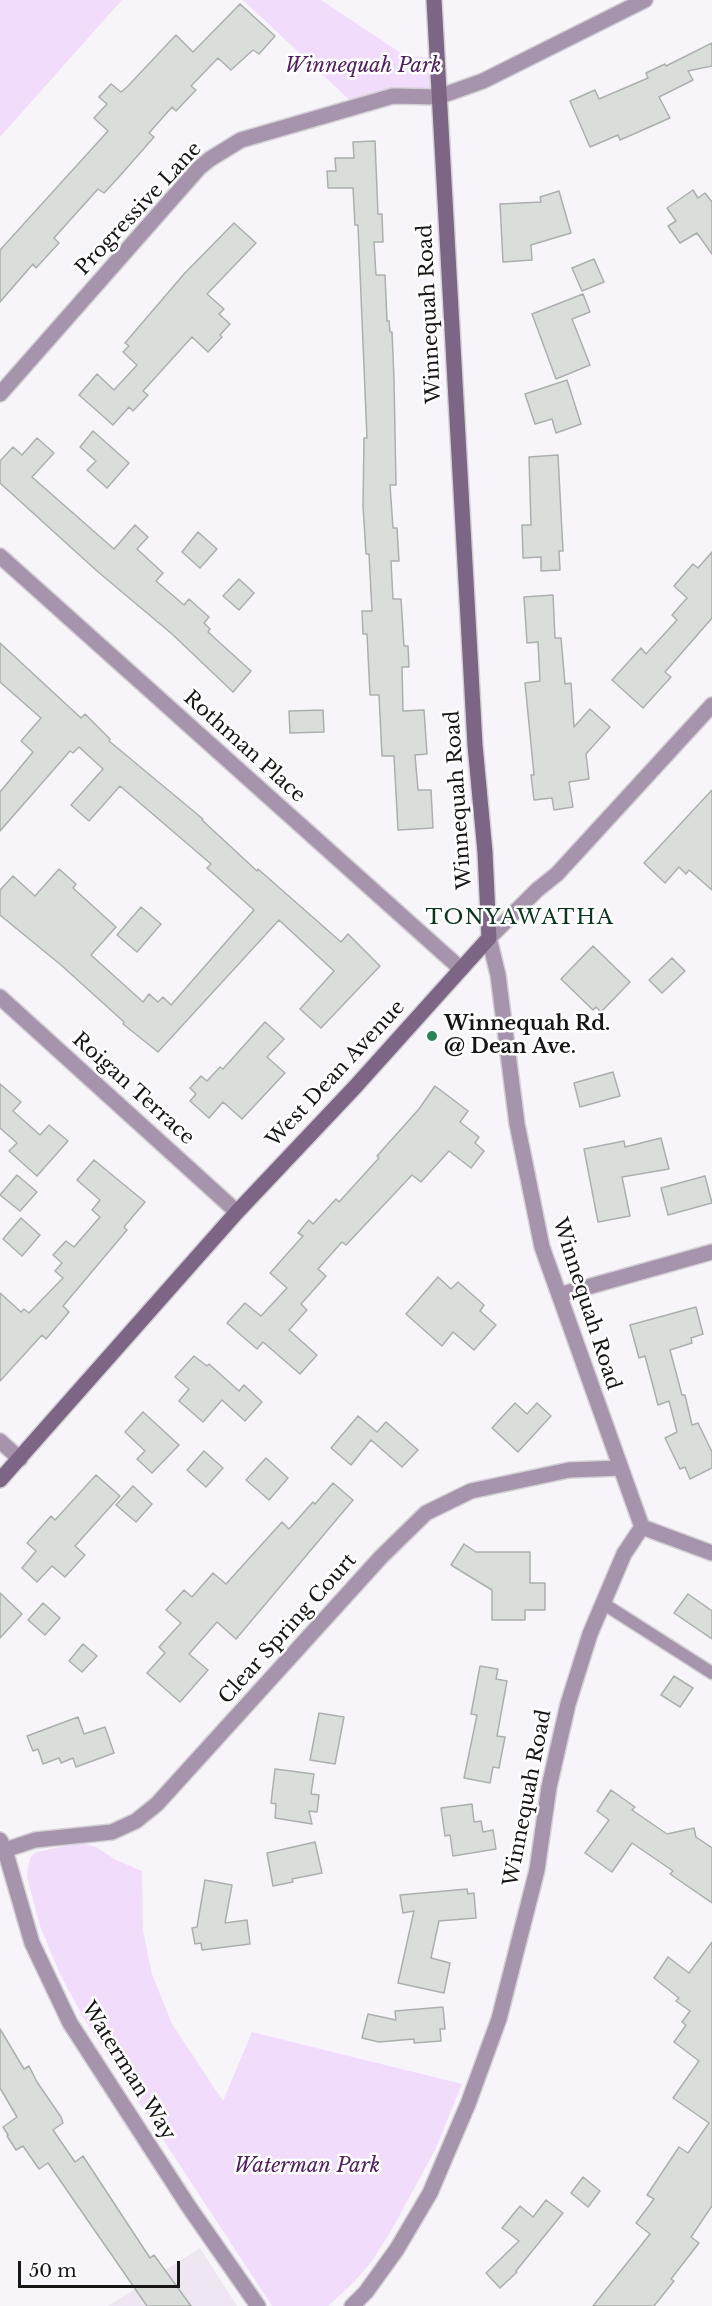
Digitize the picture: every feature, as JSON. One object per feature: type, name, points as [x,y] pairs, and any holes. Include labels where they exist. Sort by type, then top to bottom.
[{"type":"street","name":"Winnequah Road","points":[[352,2306],[366,2292],[397,2249],[430,2193],[468,2104],[499,2019],[537,1870],[549,1787],[568,1704],[590,1634],[624,1554],[642,1527],[542,1247],[517,1124],[498,975],[489,938],[475,745],[434,0]]},
{"type":"street","name":"Progressive Lane","points":[[0,394],[200,168],[241,140],[393,96],[438,97],[483,81],[645,0]]},
{"type":"street","name":"Rothman Place","points":[[0,556],[461,969]]},
{"type":"street","name":"West Dean Avenue","points":[[0,1480],[237,1212],[489,938],[537,890],[557,874],[712,705]]},
{"type":"street","name":"Roigan Terrace","points":[[0,997],[237,1212]]},
{"type":"street","points":[[559,1295],[712,1252]]},
{"type":"street","points":[[0,1442],[20,1459]]},
{"type":"street","name":"Clear Spring Court","points":[[2,1845],[112,1832],[136,1821],[157,1804],[381,1557],[426,1513],[471,1491],[569,1470],[620,1468]]},
{"type":"street","points":[[642,1527],[712,1553]]},
{"type":"street","name":"Waterman Way","points":[[2,1845],[32,1943],[70,2024],[189,2207],[258,2306]]},
{"type":"lane","points":[[604,1604],[712,1672]]},
{"type":"shaded area","points":[[200,2248],[237,2306],[108,2306]]},
{"type":"green space","points":[[0,0],[122,0],[0,137]]},
{"type":"green space","name":"Winnequah Park","points":[[243,0],[321,0],[404,55],[436,59],[438,97],[357,107]]},
{"type":"green space","name":"Waterman Park","points":[[82,1843],[96,1847],[116,1860],[142,1871],[143,1931],[152,1974],[172,2024],[223,2101],[252,2032],[462,2084],[435,2150],[391,2231],[372,2261],[355,2281],[328,2306],[272,2306],[83,2017],[60,1974],[40,1926],[27,1877],[28,1868],[30,1858],[36,1852]]},
{"type":"building","points":[[240,4],[275,36],[259,54],[253,50],[231,70],[218,58],[191,86],[196,90],[176,111],[172,107],[149,133],[154,137],[118,178],[104,193],[98,189],[54,238],[59,243],[36,268],[33,264],[0,302],[0,250],[108,131],[94,118],[107,104],[99,97],[111,84],[121,92],[176,35],[193,52]]},
{"type":"building","points":[[712,43],[712,66],[688,71],[693,80],[659,97],[670,118],[620,140],[618,135],[590,147],[570,101],[595,90],[599,99],[648,78],[646,73],[665,64],[666,66]]},
{"type":"building","points":[[375,141],[378,214],[382,214],[383,242],[374,242],[376,275],[385,275],[387,321],[389,321],[390,332],[392,332],[394,379],[396,485],[390,485],[393,528],[397,528],[399,561],[391,561],[393,599],[401,599],[404,646],[408,646],[409,667],[402,667],[403,711],[424,710],[427,754],[415,755],[418,790],[431,790],[433,828],[398,830],[394,756],[382,756],[379,695],[370,695],[367,634],[363,634],[362,611],[372,611],[369,554],[366,554],[363,506],[364,438],[367,438],[358,225],[355,225],[353,188],[328,188],[327,171],[336,171],[335,158],[354,158],[353,142]]},
{"type":"building","points":[[693,190],[698,198],[705,193],[712,202],[712,254],[697,233],[680,243],[668,226],[676,221],[667,208]]},
{"type":"building","points":[[559,191],[571,233],[531,245],[532,260],[503,262],[500,204],[541,202],[540,197]]},
{"type":"building","points":[[234,223],[256,243],[207,294],[224,309],[219,314],[230,324],[208,352],[192,337],[143,391],[148,395],[133,411],[129,407],[113,425],[79,395],[97,374],[114,390],[137,365],[123,352],[129,346],[125,343],[184,274]]},
{"type":"building","points":[[594,259],[604,282],[582,291],[572,268]]},
{"type":"building","points":[[583,294],[590,312],[572,319],[590,365],[556,379],[532,314]]},
{"type":"building","points":[[567,380],[581,424],[556,433],[552,419],[535,424],[525,394]]},
{"type":"building","points":[[93,431],[129,463],[107,488],[87,470],[96,461],[80,447]]},
{"type":"building","points":[[37,438],[54,453],[32,477],[114,549],[135,525],[148,537],[137,549],[163,573],[156,581],[184,605],[189,599],[209,617],[204,623],[210,629],[208,632],[251,671],[233,692],[172,634],[97,571],[0,483],[0,461],[13,447],[22,455]]},
{"type":"building","points":[[558,455],[563,551],[559,551],[560,570],[541,571],[541,557],[523,558],[522,525],[531,525],[529,457]]},
{"type":"building","points":[[198,532],[217,549],[200,568],[182,552]]},
{"type":"building","points":[[712,552],[712,618],[665,672],[671,677],[643,708],[612,680],[641,648],[646,654],[677,620],[672,615],[687,598],[674,586],[693,564],[698,568]]},
{"type":"building","points":[[239,579],[254,593],[239,610],[223,596]]},
{"type":"building","points":[[553,595],[555,638],[561,638],[565,684],[571,683],[574,727],[590,709],[610,727],[586,754],[589,779],[569,782],[573,807],[554,810],[552,798],[534,800],[531,775],[534,775],[525,683],[540,681],[538,642],[527,643],[524,597]]},
{"type":"building","points":[[0,643],[81,718],[85,714],[110,739],[109,741],[203,819],[257,871],[258,869],[341,942],[348,934],[380,966],[321,1028],[300,1009],[334,971],[279,920],[158,1052],[123,1024],[124,1022],[61,965],[0,915],[0,890],[13,876],[35,896],[59,869],[76,884],[73,888],[116,927],[91,955],[143,1002],[149,994],[158,1002],[163,997],[171,1005],[254,910],[207,868],[211,864],[120,786],[89,821],[71,805],[103,769],[79,747],[73,753],[70,751],[0,831],[0,792],[33,752],[21,741],[41,718],[0,682]]},
{"type":"building","points":[[323,710],[324,732],[290,733],[289,711]]},
{"type":"building","points":[[712,790],[712,890],[689,870],[686,874],[679,867],[665,883],[644,863]]},
{"type":"building","points":[[141,907],[161,924],[137,952],[117,935]]},
{"type":"building","points":[[593,946],[630,982],[601,1012],[596,1007],[593,1010],[561,979]]},
{"type":"building","points":[[672,958],[685,971],[662,993],[649,980]]},
{"type":"building","points":[[265,1022],[284,1039],[267,1057],[285,1073],[242,1119],[223,1102],[209,1118],[190,1101],[196,1094],[190,1088],[201,1076],[207,1081],[220,1067],[223,1069]]},
{"type":"building","points":[[613,1072],[620,1096],[580,1107],[574,1083]]},
{"type":"building","points":[[0,1084],[21,1102],[13,1111],[40,1135],[49,1125],[68,1141],[37,1176],[9,1151],[17,1143],[0,1128]]},
{"type":"building","points":[[435,1086],[468,1111],[460,1122],[479,1137],[475,1143],[484,1151],[471,1168],[449,1151],[421,1182],[412,1175],[346,1245],[342,1242],[318,1269],[326,1276],[301,1304],[307,1310],[289,1330],[317,1355],[300,1374],[263,1342],[257,1349],[227,1323],[245,1303],[261,1316],[287,1288],[270,1273],[303,1236],[298,1233],[309,1220],[313,1224],[336,1199],[339,1202],[379,1158],[377,1156],[419,1109]]},
{"type":"building","points":[[661,1138],[669,1169],[622,1177],[630,1216],[598,1222],[584,1149],[624,1141],[625,1147]]},
{"type":"building","points":[[94,1160],[145,1202],[124,1227],[127,1230],[63,1306],[69,1312],[46,1339],[42,1335],[0,1381],[0,1293],[21,1312],[24,1309],[29,1313],[63,1278],[55,1271],[62,1263],[53,1255],[66,1241],[74,1247],[100,1217],[92,1210],[100,1200],[77,1180]]},
{"type":"building","points":[[17,1175],[37,1192],[20,1211],[0,1195]]},
{"type":"building","points":[[705,1176],[712,1203],[668,1215],[661,1188]]},
{"type":"building","points":[[21,1218],[40,1235],[22,1256],[3,1239]]},
{"type":"building","points":[[438,1277],[451,1289],[458,1282],[484,1305],[480,1311],[496,1325],[474,1350],[453,1332],[442,1346],[406,1314]]},
{"type":"building","points":[[696,1307],[703,1334],[691,1338],[692,1343],[670,1350],[692,1425],[698,1423],[712,1452],[712,1468],[690,1479],[685,1467],[680,1469],[665,1438],[677,1432],[669,1401],[658,1405],[645,1356],[639,1358],[630,1325]]},
{"type":"building","points":[[194,1356],[207,1366],[209,1364],[239,1391],[244,1385],[262,1402],[245,1421],[222,1400],[203,1422],[179,1401],[189,1389],[175,1377]]},
{"type":"building","points":[[515,1403],[527,1414],[537,1403],[551,1416],[518,1452],[492,1428]]},
{"type":"building","points":[[143,1412],[179,1445],[152,1473],[137,1459],[145,1451],[125,1432]]},
{"type":"building","points":[[358,1416],[377,1432],[386,1422],[418,1450],[402,1467],[371,1440],[351,1465],[331,1448]]},
{"type":"building","points":[[204,1451],[223,1468],[206,1487],[187,1470]]},
{"type":"building","points":[[266,1458],[288,1478],[269,1500],[246,1480]]},
{"type":"building","points":[[96,1475],[120,1496],[75,1546],[85,1555],[65,1577],[52,1566],[37,1582],[22,1568],[36,1551],[27,1543],[51,1516],[55,1520]]},
{"type":"building","points":[[333,1483],[353,1500],[236,1639],[217,1622],[189,1654],[208,1670],[180,1702],[147,1673],[165,1653],[159,1647],[181,1623],[166,1610],[184,1590],[192,1597],[213,1573],[226,1584],[282,1522],[289,1529]]},
{"type":"building","points":[[133,1486],[152,1504],[136,1522],[116,1505]]},
{"type":"building","points":[[464,1544],[476,1552],[530,1552],[530,1583],[545,1583],[545,1610],[525,1610],[525,1620],[492,1620],[492,1590],[451,1565]]},
{"type":"building","points":[[0,1593],[22,1614],[0,1638]]},
{"type":"building","points":[[688,1594],[712,1611],[712,1639],[674,1613]]},
{"type":"building","points":[[43,1603],[60,1618],[45,1635],[28,1620]]},
{"type":"building","points":[[83,1644],[97,1656],[82,1672],[69,1661]]},
{"type":"building","points":[[480,1666],[498,1669],[496,1679],[507,1681],[497,1736],[505,1737],[499,1768],[493,1767],[490,1783],[464,1778],[477,1715],[471,1714]]},
{"type":"building","points":[[674,1676],[693,1688],[680,1707],[661,1695]]},
{"type":"building","points":[[319,1713],[344,1717],[335,1764],[310,1760]]},
{"type":"building","points":[[78,1717],[84,1734],[105,1727],[114,1753],[76,1767],[73,1758],[61,1763],[59,1758],[43,1764],[38,1749],[33,1751],[27,1736]]},
{"type":"building","points":[[275,1769],[314,1774],[311,1794],[319,1795],[317,1812],[309,1811],[312,1824],[275,1818],[276,1804],[271,1803]]},
{"type":"building","points":[[611,1790],[635,1807],[632,1810],[667,1834],[694,1828],[696,1837],[712,1848],[712,1903],[670,1874],[673,1871],[632,1843],[612,1872],[585,1853],[609,1820],[597,1811]]},
{"type":"building","points":[[472,1804],[474,1822],[481,1821],[483,1832],[493,1830],[496,1849],[453,1856],[450,1835],[445,1836],[441,1808]]},
{"type":"building","points":[[315,1842],[322,1873],[292,1879],[293,1882],[273,1886],[267,1853]]},
{"type":"building","points":[[205,1880],[232,1885],[225,1923],[247,1920],[250,1944],[202,1950],[201,1943],[195,1944],[192,1928],[197,1927]]},
{"type":"building","points":[[467,1889],[468,1894],[474,1893],[476,1918],[439,1921],[431,1958],[450,1963],[444,1993],[398,1983],[414,1911],[403,1913],[400,1895]]},
{"type":"building","points":[[712,1942],[712,2206],[691,2237],[699,2243],[671,2279],[674,2281],[654,2306],[593,2306],[650,2234],[636,2223],[654,2199],[647,2195],[679,2147],[688,2153],[709,2123],[673,2098],[699,2061],[674,2042],[686,2025],[682,2022],[690,2011],[676,2001],[679,1998],[654,1978],[668,1957],[689,1973]]},
{"type":"building","points":[[443,2007],[445,2029],[440,2029],[441,2041],[414,2043],[414,2039],[379,2042],[362,2038],[368,2014],[396,2020],[395,2011]]},
{"type":"building","points":[[0,2029],[24,2069],[29,2066],[61,2117],[63,2123],[53,2130],[75,2162],[83,2156],[150,2258],[154,2255],[191,2306],[147,2306],[48,2163],[39,2169],[23,2146],[16,2150],[3,2127],[17,2117],[0,2088]]},
{"type":"building","points":[[583,2177],[600,2191],[588,2207],[571,2193]]},
{"type":"building","points":[[546,2200],[563,2213],[517,2272],[500,2288],[486,2273],[519,2241],[502,2228],[520,2206],[533,2217]]},
{"type":"place","name":"Winnequah Rd. @ Dean Ave.","points":[[432,1036]]},
{"type":"district","name":"TONYAWATHA","points":[[520,918]]}]
